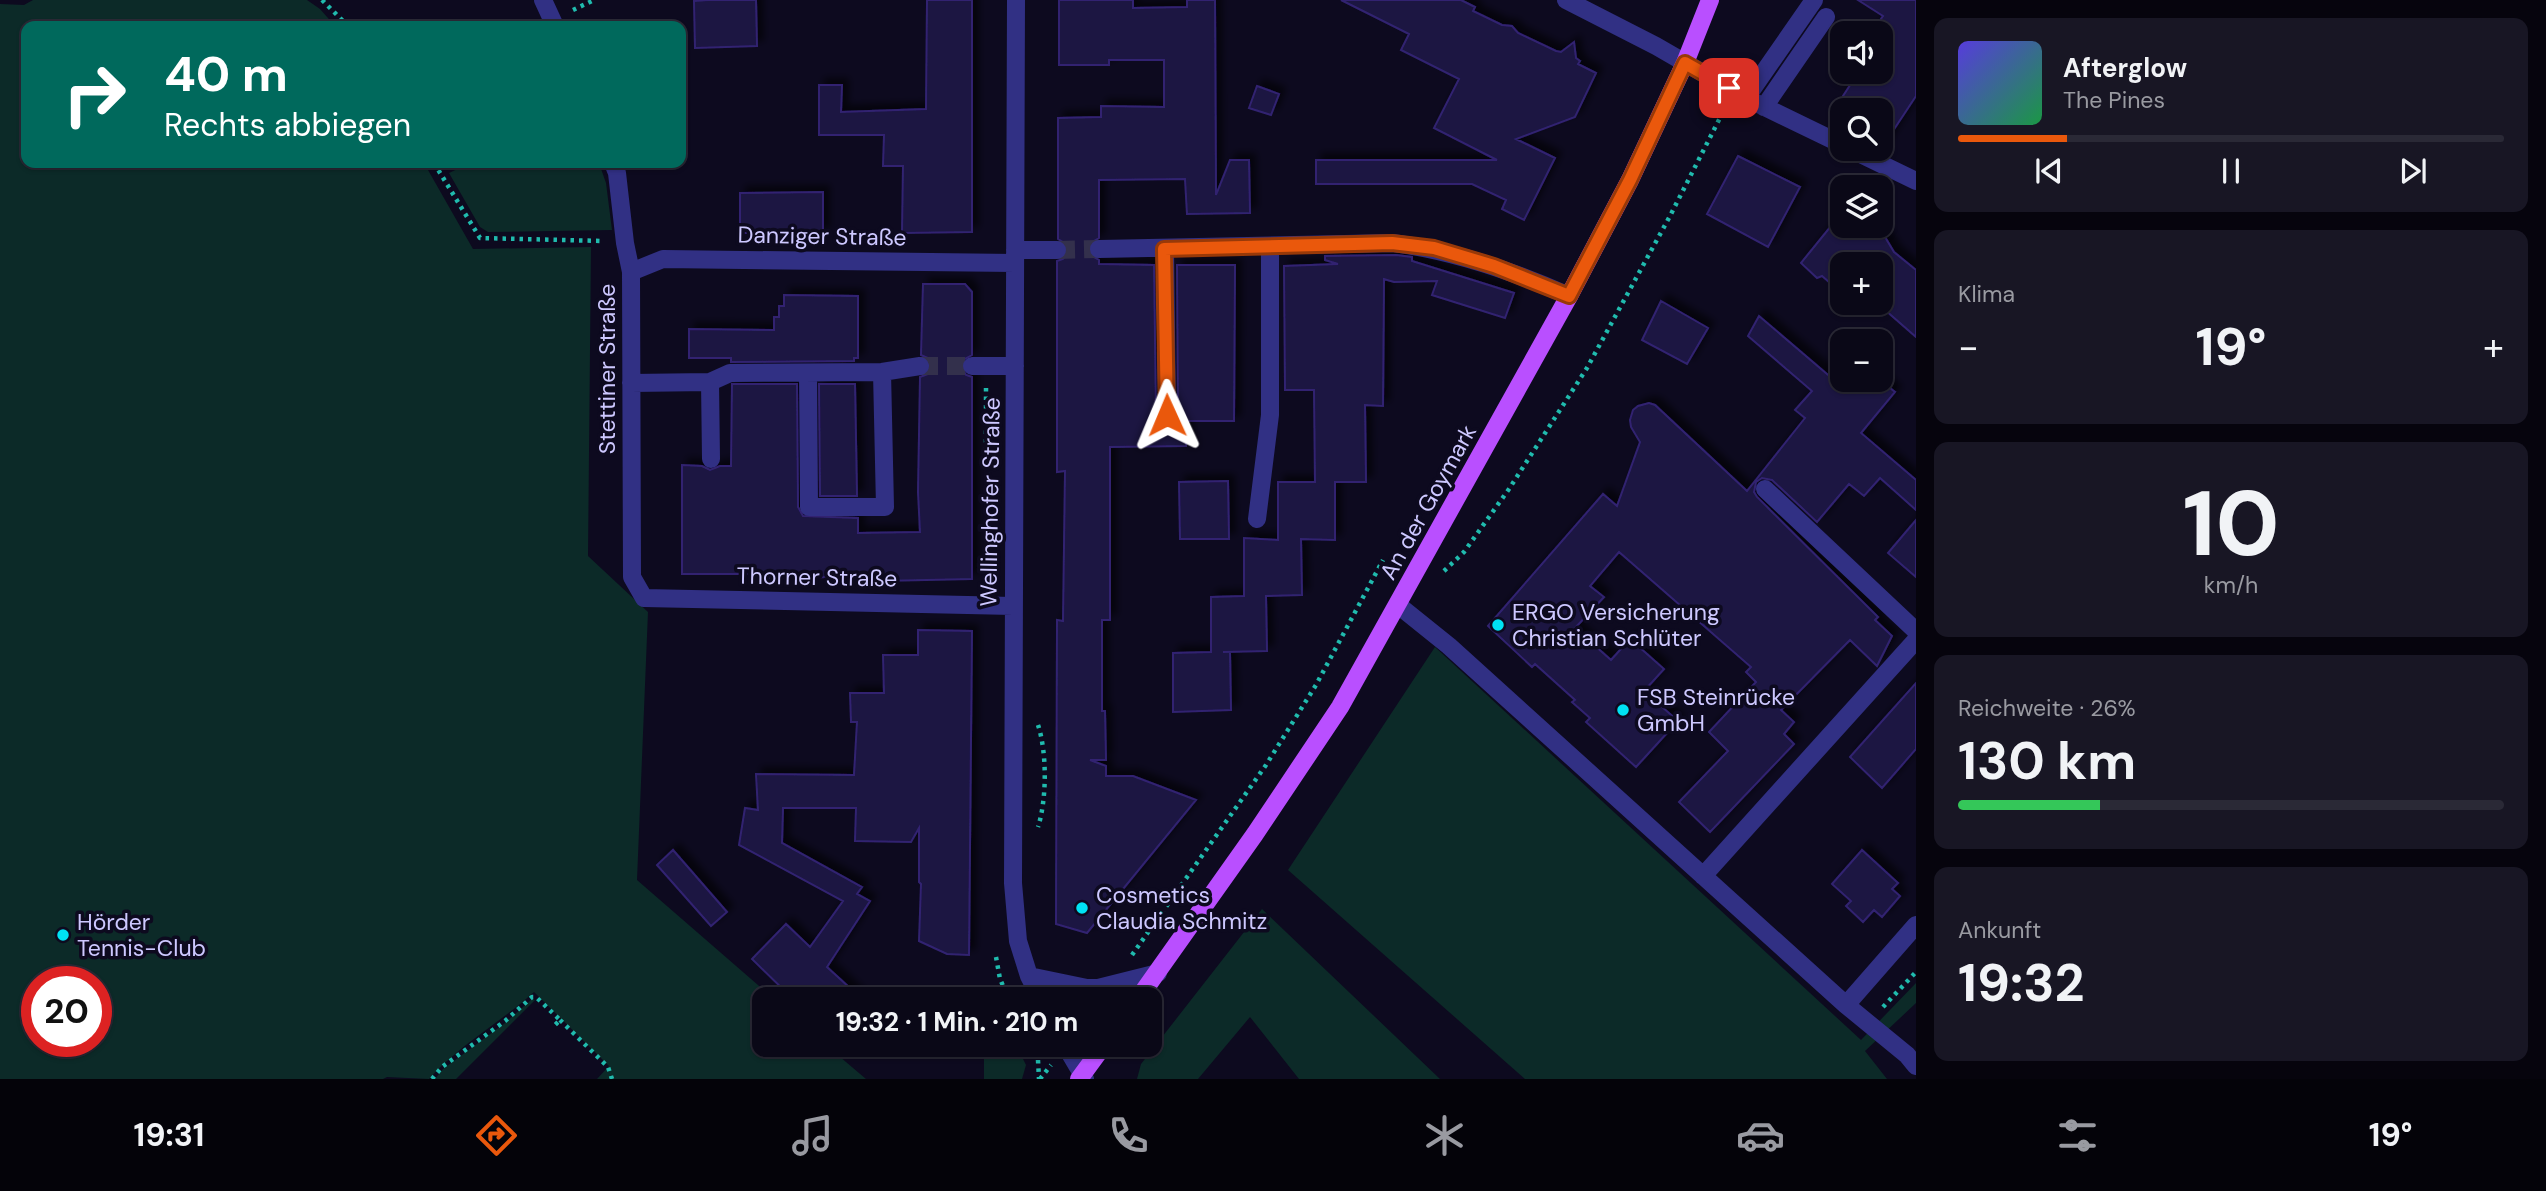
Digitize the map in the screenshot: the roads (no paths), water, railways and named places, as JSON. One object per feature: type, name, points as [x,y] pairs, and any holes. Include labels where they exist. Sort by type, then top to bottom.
[{"type":"main road","name":"An der Goymark","points":[[1147,987],[1340,707],[1569,296],[1630,180],[1685,63],[1710,0]]},
{"type":"main road","points":[[1082,1077],[1096,1057]]},
{"type":"street","points":[[543,0],[553,21]]},
{"type":"street","name":"Wellinghofer Straße","points":[[1016,0],[1013,884],[1018,941],[1035,987]]},
{"type":"street","points":[[1566,0],[1746,98],[1830,139]]},
{"type":"street","points":[[1746,98],[1814,0]]},
{"type":"street","points":[[1765,107],[1826,17]]},
{"type":"street","points":[[1875,161],[1916,181]]},
{"type":"street","name":"Stettiner Straße","points":[[615,168],[631,272],[632,577]]},
{"type":"street","points":[[1099,249],[1392,243],[1434,248],[1494,266],[1569,296]]},
{"type":"street","points":[[1257,519],[1270,415],[1270,246]]},
{"type":"street","points":[[1164,249],[1167,415]]},
{"type":"street","name":"Danziger Straße","points":[[631,272],[663,259],[1015,257],[1057,250]]},
{"type":"street","points":[[631,383],[710,382],[730,373],[882,372],[920,366]]},
{"type":"street","points":[[972,366],[1016,366]]},
{"type":"street","points":[[808,373],[809,507],[885,507],[882,372]]},
{"type":"street","points":[[710,382],[711,459]]},
{"type":"street","points":[[1765,489],[1916,631]]},
{"type":"street","name":"Thorner Straße","points":[[632,577],[645,598],[1013,606]]},
{"type":"street","points":[[1398,605],[1449,646],[1846,1005],[1907,1055],[1916,1066]]},
{"type":"street","points":[[1703,876],[1916,640]]},
{"type":"street","points":[[1846,1005],[1916,925]]},
{"type":"street","points":[[1030,976],[1098,988],[1158,973]]},
{"type":"street","points":[[1071,1057],[1082,1077]]},
{"type":"tunnel","points":[[1057,250],[1099,249]]},
{"type":"tunnel","points":[[920,366],[972,366]]},
{"type":"place","name":"ERGO Versicherung Christian Schlüter","points":[[1498,625]]},
{"type":"place","name":"FSB Steinrücke GmbH","points":[[1623,710]]},
{"type":"place","name":"Cosmetics Claudia Schmitz","points":[[1082,908]]},
{"type":"place","name":"Hörder Tennis-Club","points":[[63,935]]}]
